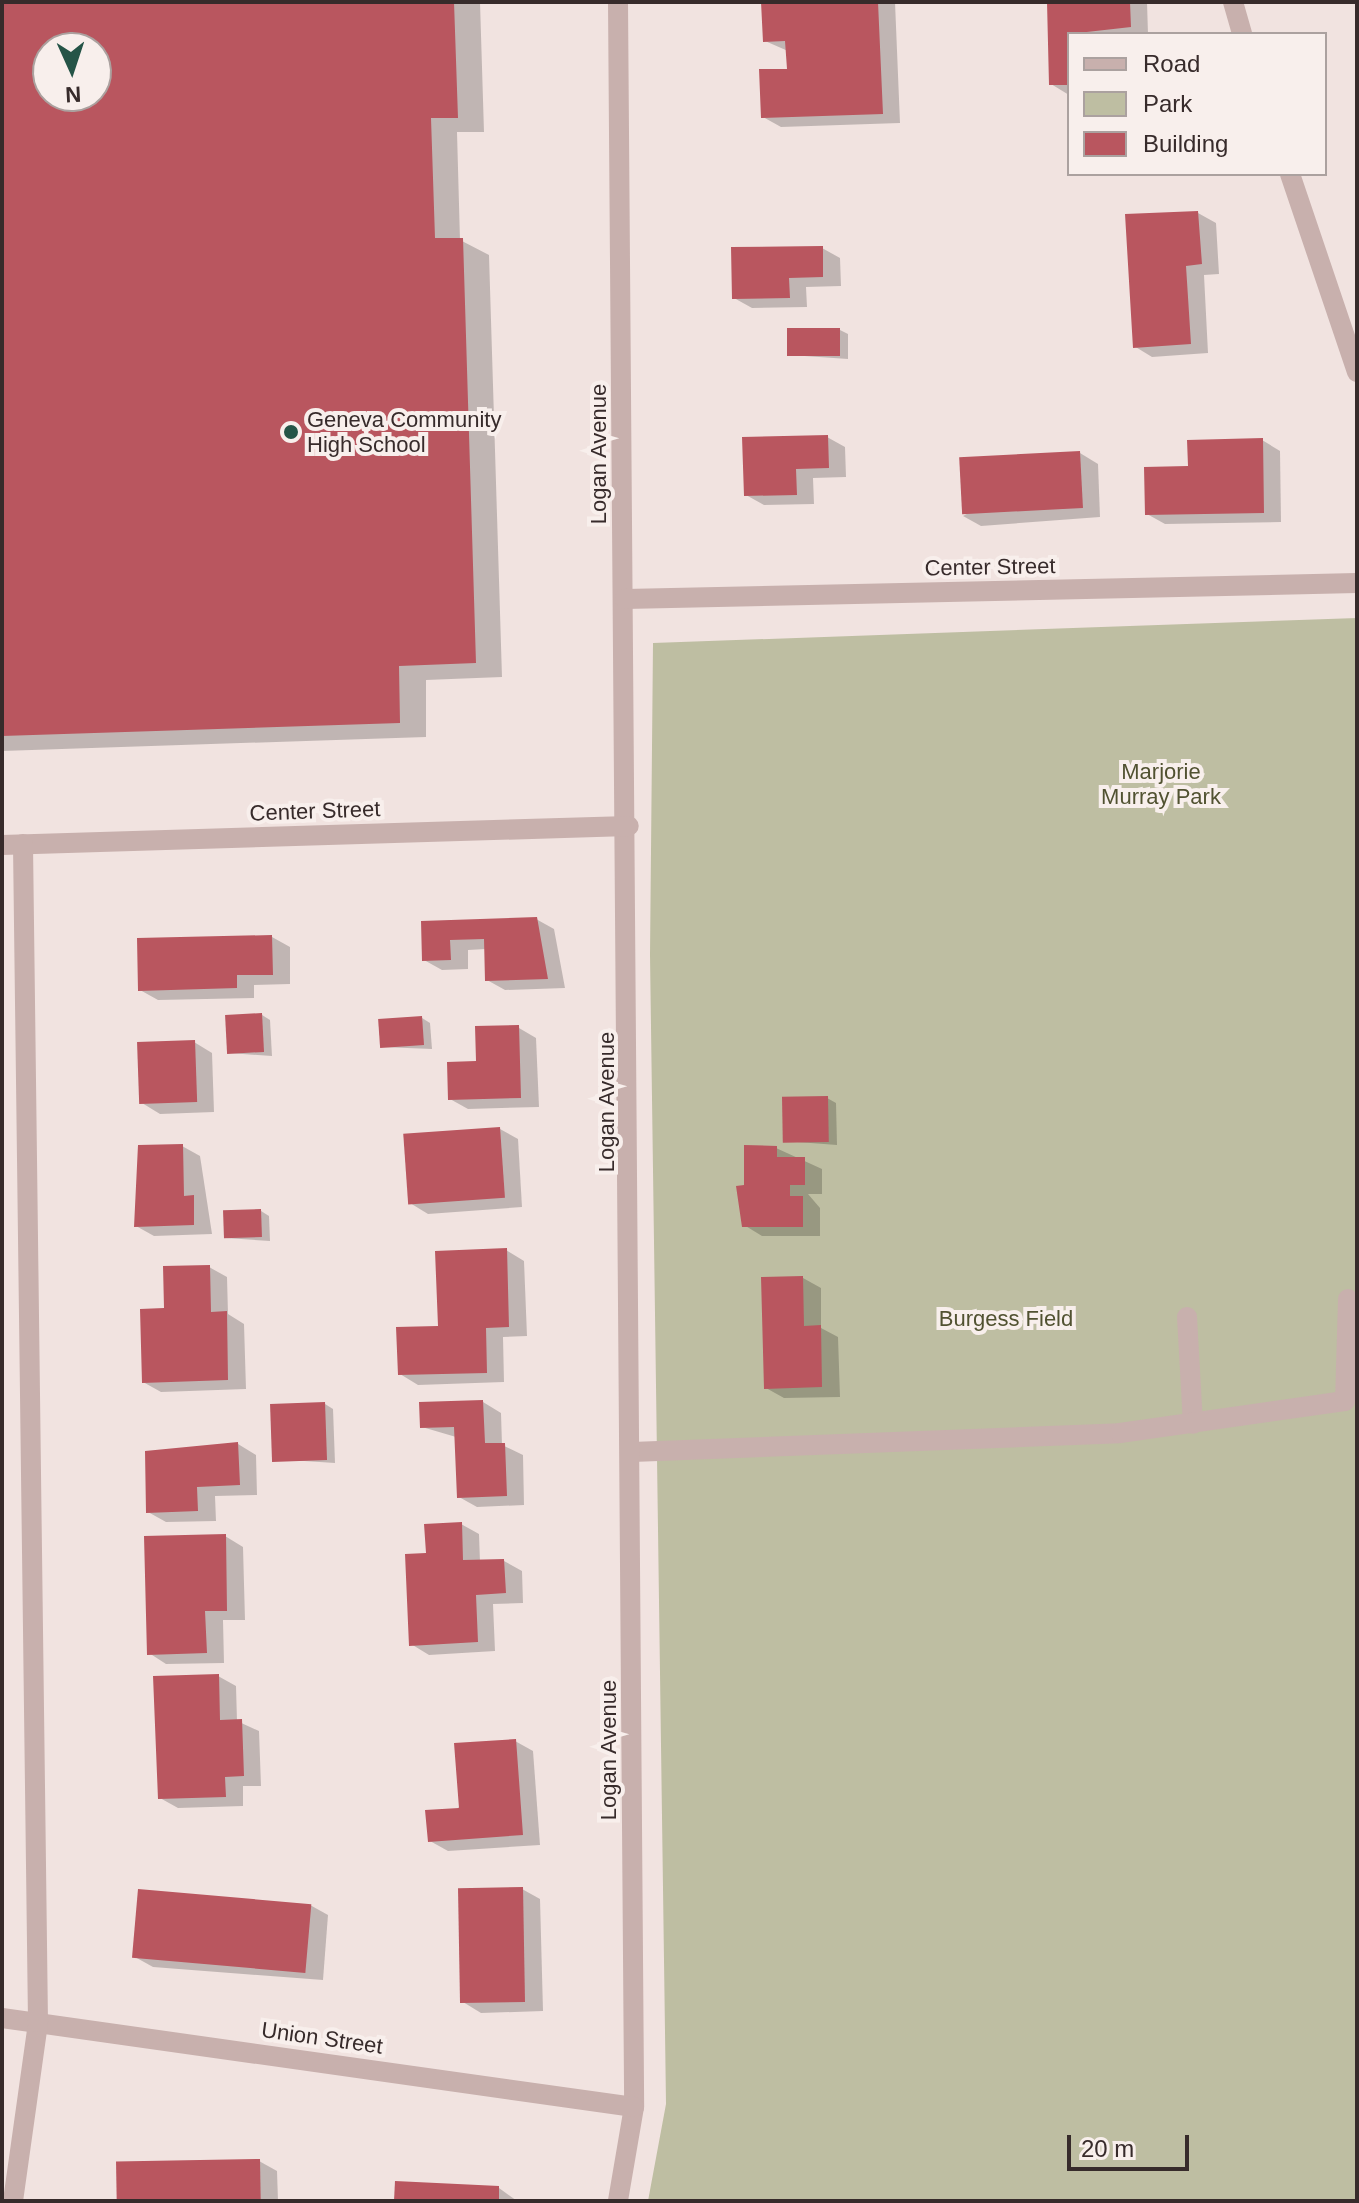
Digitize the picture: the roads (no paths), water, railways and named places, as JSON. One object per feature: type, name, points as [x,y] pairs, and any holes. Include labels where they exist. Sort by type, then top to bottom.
[{"type":"street","name":"Logan Avenue","points":[[618,2],[629,826],[634,2107],[618,2201]]},
{"type":"street","points":[[1233,2],[1241,32]]},
{"type":"street","points":[[1291,176],[1357,372]]},
{"type":"street","name":"Center Street","points":[[625,599],[1357,583]]},
{"type":"street","name":"Center Street","points":[[12,844],[629,826]]},
{"type":"street","points":[[12,844],[38,2022],[13,2201]]},
{"type":"street","points":[[632,1452],[1072,1436],[1193,1424],[1345,1401],[1348,1299]]},
{"type":"street","points":[[1187,1317],[1193,1424]]},
{"type":"street","name":"Union Street","points":[[2,2018],[634,2107]]},
{"type":"place","name":"Geneva Community High School","points":[[291,432]]},
{"type":"park label","name":"Marjorie Murray Park","points":[[1161,784]]},
{"type":"park label","name":"Burgess Field","points":[[1006,1319]]}]
